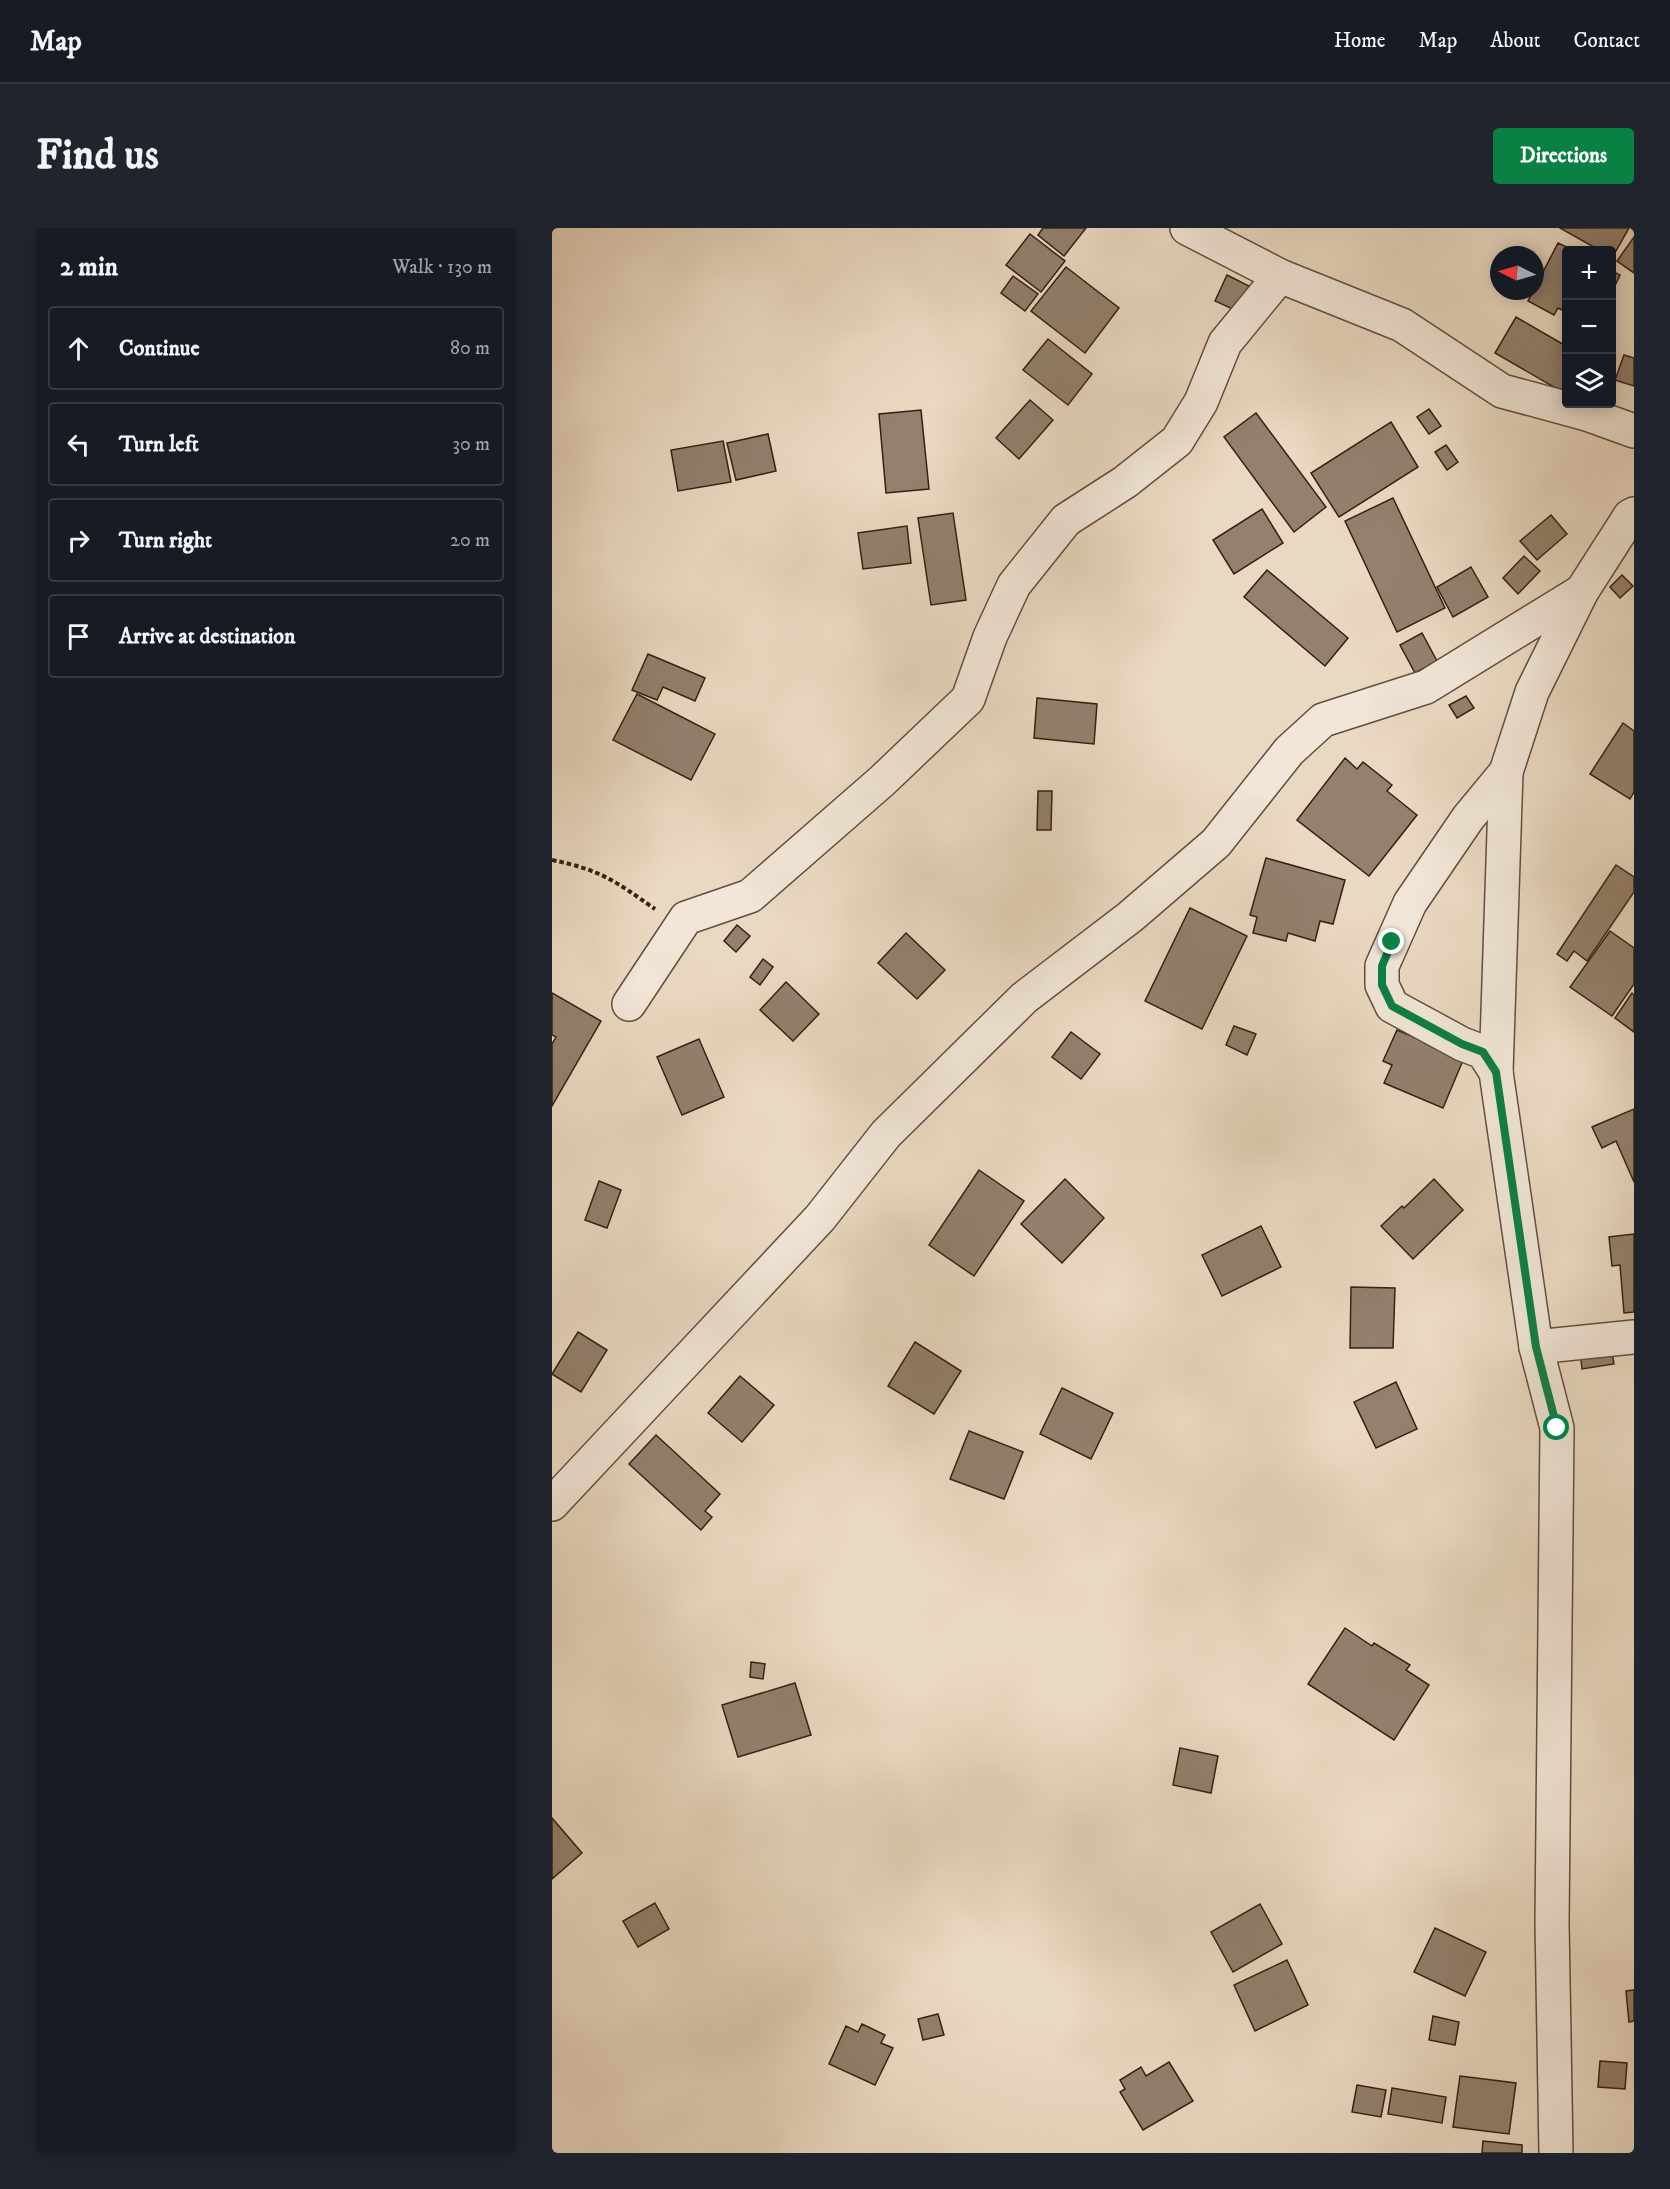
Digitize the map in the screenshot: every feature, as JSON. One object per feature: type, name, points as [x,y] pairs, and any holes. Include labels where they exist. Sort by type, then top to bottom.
[{"type":"street","points":[[1187,228],[1280,276],[1402,325],[1503,391],[1587,414],[1634,431]]},
{"type":"street","points":[[628,1004],[686,918],[750,896],[882,781],[968,699],[990,637],[1014,585],[1066,520],[1125,482],[1177,441],[1202,402],[1225,343],[1280,276]]},
{"type":"street","points":[[1556,2153],[1552,1899],[1557,1428],[1536,1347],[1496,1072],[1506,772],[1532,692],[1581,591],[1630,516],[1634,514]]},
{"type":"street","points":[[552,1504],[820,1218],[886,1134],[1024,998],[1130,917],[1216,843],[1288,751],[1323,720],[1426,687],[1581,591]]},
{"type":"street","points":[[1496,1072],[1483,1052],[1462,1044],[1392,1006],[1382,985],[1382,966],[1410,903],[1468,818],[1506,772]]},
{"type":"street","points":[[1536,1347],[1634,1337]]},
{"type":"path","points":[[552,860],[587,867],[608,876],[681,927]]},
{"type":"building","points":[[1043,228],[1086,228],[1064,256],[1038,235]]},
{"type":"building","points":[[1560,228],[1629,228],[1616,251],[1616,246],[1592,246]]},
{"type":"building","points":[[1030,234],[1065,261],[1041,292],[1006,265]]},
{"type":"building","points":[[1634,237],[1634,273],[1617,261]]},
{"type":"building","points":[[1558,243],[1564,246],[1562,246],[1562,310],[1558,308],[1554,315],[1528,301],[1544,300],[1544,270]]},
{"type":"building","points":[[1066,267],[1119,308],[1085,353],[1031,311]]},
{"type":"building","points":[[1227,275],[1249,286],[1237,311],[1215,301]]},
{"type":"building","points":[[1013,276],[1038,294],[1025,311],[1001,293]]},
{"type":"building","points":[[1516,317],[1562,344],[1562,392],[1495,353]]},
{"type":"building","points":[[1048,339],[1092,374],[1068,405],[1023,370]]},
{"type":"building","points":[[1624,355],[1634,358],[1634,386],[1616,380]]},
{"type":"building","points":[[1030,400],[1053,420],[1019,459],[996,438]]},
{"type":"building","points":[[1429,409],[1441,426],[1429,434],[1417,417]]},
{"type":"building","points":[[921,410],[929,489],[886,493],[879,414]]},
{"type":"building","points":[[1256,413],[1326,507],[1294,532],[1224,437]]},
{"type":"building","points":[[1391,422],[1418,467],[1339,517],[1311,473]]},
{"type":"building","points":[[768,434],[776,471],[736,480],[727,443]]},
{"type":"building","points":[[723,441],[731,482],[678,491],[671,450]]},
{"type":"building","points":[[1446,445],[1458,462],[1447,470],[1435,452]]},
{"type":"building","points":[[1393,498],[1445,608],[1397,632],[1345,521]]},
{"type":"building","points":[[1262,509],[1283,543],[1234,574],[1213,540]]},
{"type":"building","points":[[953,513],[966,600],[931,605],[918,518]]},
{"type":"building","points":[[1551,515],[1567,534],[1537,560],[1520,541]]},
{"type":"building","points":[[907,526],[911,563],[863,569],[858,533]]},
{"type":"building","points":[[1524,556],[1540,571],[1518,594],[1503,578]]},
{"type":"building","points":[[1471,567],[1488,597],[1453,617],[1437,587]]},
{"type":"building","points":[[1267,570],[1348,638],[1325,666],[1244,597]]},
{"type":"building","points":[[1622,575],[1633,586],[1620,598],[1610,587]]},
{"type":"building","points":[[1422,633],[1437,661],[1415,673],[1400,645]]},
{"type":"building","points":[[648,654],[705,678],[695,701],[663,687],[657,700],[632,690]]},
{"type":"building","points":[[637,694],[715,734],[691,780],[613,740]]},
{"type":"building","points":[[1466,696],[1474,708],[1457,718],[1449,705]]},
{"type":"building","points":[[1037,698],[1097,704],[1094,744],[1034,738]]},
{"type":"building","points":[[1623,723],[1634,731],[1634,792],[1630,799],[1590,774]]},
{"type":"building","points":[[1345,758],[1357,769],[1363,762],[1392,785],[1387,791],[1417,815],[1369,876],[1297,820]]},
{"type":"building","points":[[1038,791],[1052,791],[1051,830],[1037,830]]},
{"type":"building","points":[[1266,858],[1345,880],[1333,924],[1320,921],[1315,941],[1288,933],[1286,941],[1253,933],[1257,917],[1250,915]]},
{"type":"building","points":[[1616,865],[1634,877],[1634,892],[1587,961],[1574,951],[1567,961],[1557,954]]},
{"type":"building","points":[[1190,908],[1247,936],[1202,1029],[1145,1001]]},
{"type":"building","points":[[737,925],[750,936],[736,952],[724,941]]},
{"type":"building","points":[[1610,931],[1634,948],[1634,984],[1612,1016],[1570,987]]},
{"type":"building","points":[[906,933],[945,970],[917,999],[878,963]]},
{"type":"building","points":[[763,959],[773,967],[760,985],[750,977]]},
{"type":"building","points":[[786,982],[819,1014],[793,1041],[760,1010]]},
{"type":"building","points":[[552,993],[601,1021],[552,1106],[552,1044],[556,1037],[552,1035]]},
{"type":"building","points":[[1632,993],[1634,995],[1634,1032],[1615,1018]]},
{"type":"building","points":[[1234,1026],[1256,1034],[1247,1055],[1226,1045]]},
{"type":"building","points":[[1397,1030],[1464,1058],[1443,1108],[1384,1083],[1392,1065],[1383,1061]]},
{"type":"building","points":[[1071,1032],[1100,1054],[1081,1079],[1052,1057]]},
{"type":"building","points":[[699,1039],[724,1097],[682,1115],[657,1057]]},
{"type":"building","points":[[1634,1109],[1634,1182],[1616,1141],[1602,1148],[1592,1127]]},
{"type":"building","points":[[979,1170],[1024,1201],[974,1276],[929,1245]]},
{"type":"building","points":[[1065,1179],[1104,1218],[1062,1263],[1021,1224]]},
{"type":"building","points":[[1434,1179],[1463,1210],[1413,1259],[1381,1226]]},
{"type":"building","points":[[599,1181],[621,1190],[607,1228],[585,1220]]},
{"type":"building","points":[[1261,1226],[1281,1267],[1222,1296],[1202,1255]]},
{"type":"building","points":[[1634,1234],[1634,1312],[1624,1313],[1620,1265],[1612,1266],[1609,1237]]},
{"type":"building","points":[[1351,1287],[1395,1288],[1393,1348],[1350,1348]]},
{"type":"building","points":[[578,1332],[607,1350],[581,1392],[552,1374]]},
{"type":"building","points":[[915,1342],[961,1371],[934,1414],[888,1386]]},
{"type":"building","points":[[1611,1346],[1614,1364],[1582,1369],[1580,1351]]},
{"type":"building","points":[[740,1376],[774,1405],[742,1442],[708,1413]]},
{"type":"building","points":[[1396,1382],[1417,1429],[1376,1448],[1354,1402]]},
{"type":"building","points":[[1062,1388],[1113,1413],[1091,1459],[1040,1434]]},
{"type":"building","points":[[969,1431],[1023,1452],[1004,1499],[950,1479]]},
{"type":"building","points":[[656,1435],[720,1494],[705,1511],[712,1517],[701,1530],[629,1464]]},
{"type":"building","points":[[1345,1628],[1372,1646],[1374,1643],[1410,1665],[1406,1670],[1429,1685],[1394,1740],[1308,1684]]},
{"type":"building","points":[[751,1662],[765,1664],[763,1679],[750,1677]]},
{"type":"building","points":[[795,1683],[811,1735],[738,1757],[722,1705]]},
{"type":"building","points":[[1180,1748],[1218,1756],[1211,1793],[1173,1785]]},
{"type":"building","points":[[552,1818],[582,1853],[552,1879]]},
{"type":"building","points":[[655,1903],[669,1929],[638,1947],[623,1921]]},
{"type":"building","points":[[1260,1904],[1282,1944],[1233,1972],[1211,1932]]},
{"type":"building","points":[[1435,1928],[1486,1952],[1465,1996],[1414,1972]]},
{"type":"building","points":[[1287,1960],[1308,2005],[1255,2031],[1234,1985]]},
{"type":"building","points":[[1634,1990],[1634,2021],[1629,2022],[1626,1991]]},
{"type":"building","points":[[938,2014],[944,2035],[923,2040],[918,2019]]},
{"type":"building","points":[[1433,2016],[1459,2022],[1455,2045],[1429,2040]]},
{"type":"building","points":[[862,2024],[885,2035],[881,2043],[893,2048],[875,2085],[829,2064],[846,2026],[858,2032]]},
{"type":"building","points":[[1600,2061],[1627,2063],[1625,2089],[1598,2087]]},
{"type":"building","points":[[1169,2062],[1193,2101],[1143,2130],[1120,2092],[1125,2089],[1120,2080],[1141,2067],[1146,2076]]},
{"type":"building","points":[[1460,2076],[1516,2083],[1509,2134],[1453,2127]]},
{"type":"building","points":[[1357,2085],[1386,2090],[1381,2117],[1352,2112]]},
{"type":"building","points":[[1392,2088],[1446,2097],[1442,2123],[1388,2114]]},
{"type":"building","points":[[1483,2141],[1522,2145],[1522,2153],[1482,2153]]},
{"type":"route","points":[[1392,942],[1382,966],[1382,985],[1392,1006],[1462,1044],[1483,1052],[1496,1072],[1536,1347],[1557,1428]]}]
